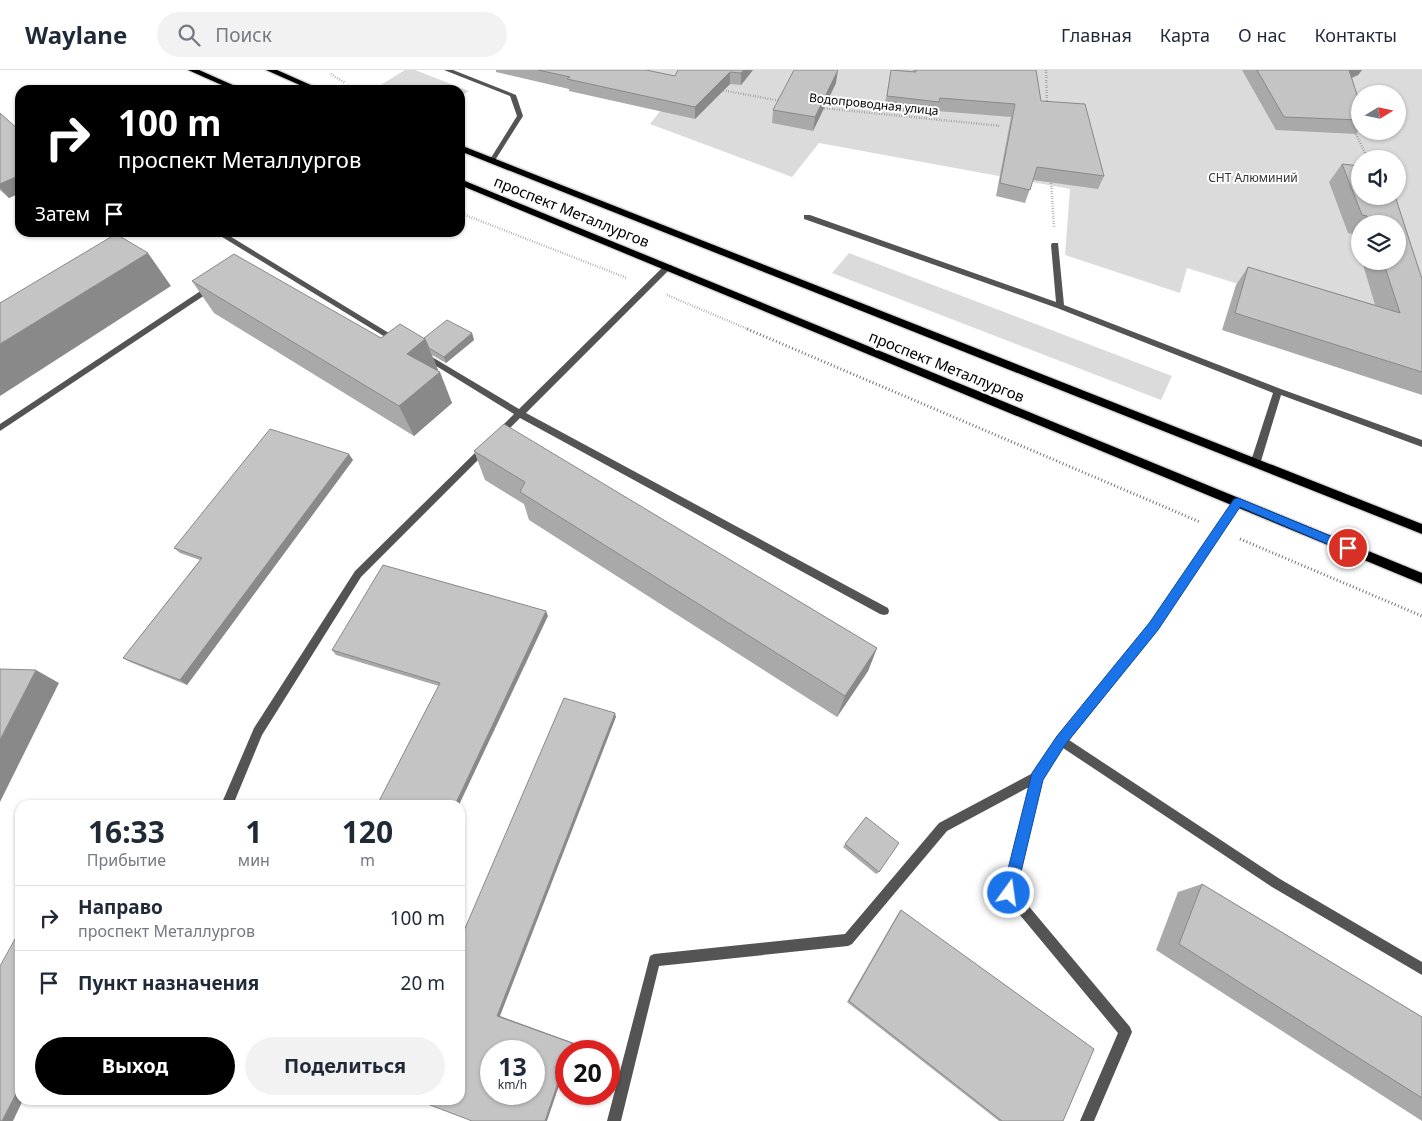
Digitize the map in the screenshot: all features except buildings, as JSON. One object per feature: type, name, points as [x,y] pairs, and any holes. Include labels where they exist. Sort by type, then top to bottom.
[{"type":"main road","points":[[192,70],[228,85]]},
{"type":"main road","points":[[270,70],[306,85]]},
{"type":"main road","name":"проспект Металлургов","points":[[465,150],[1422,529]]},
{"type":"main road","name":"проспект Металлургов","points":[[465,184],[1422,579]]},
{"type":"lane","points":[[447,70],[513,95],[520,116],[492,161]]},
{"type":"lane","points":[[807,217],[1060,306],[1278,391],[1422,444]]},
{"type":"lane","points":[[225,237],[410,348]]},
{"type":"lane","points":[[1055,245],[1060,306]]},
{"type":"lane","points":[[249,262],[257,256]]},
{"type":"lane","points":[[229,800],[258,732],[358,574],[668,267]]},
{"type":"lane","points":[[0,428],[216,284]]},
{"type":"lane","points":[[418,353],[520,414],[884,611]]},
{"type":"lane","points":[[1256,462],[1278,391]]},
{"type":"lane","points":[[1087,1121],[1124,1032],[1009,893],[1037,778],[1061,741],[1154,626],[1238,502]]},
{"type":"lane","points":[[1061,741],[1276,883],[1422,969]]},
{"type":"lane","points":[[614,1121],[654,960],[848,940],[943,827],[1037,778]]},
{"type":"path","points":[[325,70],[345,84]]},
{"type":"path","points":[[1046,70],[1047,109]]},
{"type":"path","name":"Водопроводная улица","points":[[715,89],[789,102]]},
{"type":"path","name":"Водопроводная улица","points":[[817,107],[1001,126]]},
{"type":"path","points":[[1051,177],[1055,245]]},
{"type":"path","points":[[465,214],[648,287],[1422,616]]},
{"type":"green space","points":[[405,70],[415,70],[454,85],[381,85]]},
{"type":"green space","name":"СНТ Алюминий","points":[[634,70],[1422,70],[1422,341],[1187,268],[1180,293],[1065,255],[1070,189],[819,143],[792,177],[650,124],[680,86]]},
{"type":"green space","points":[[849,253],[1172,376],[1161,400],[832,273]]},
{"type":"route","points":[[1009,893],[1037,778],[1061,741],[1154,626],[1238,502],[1348,548]]}]
